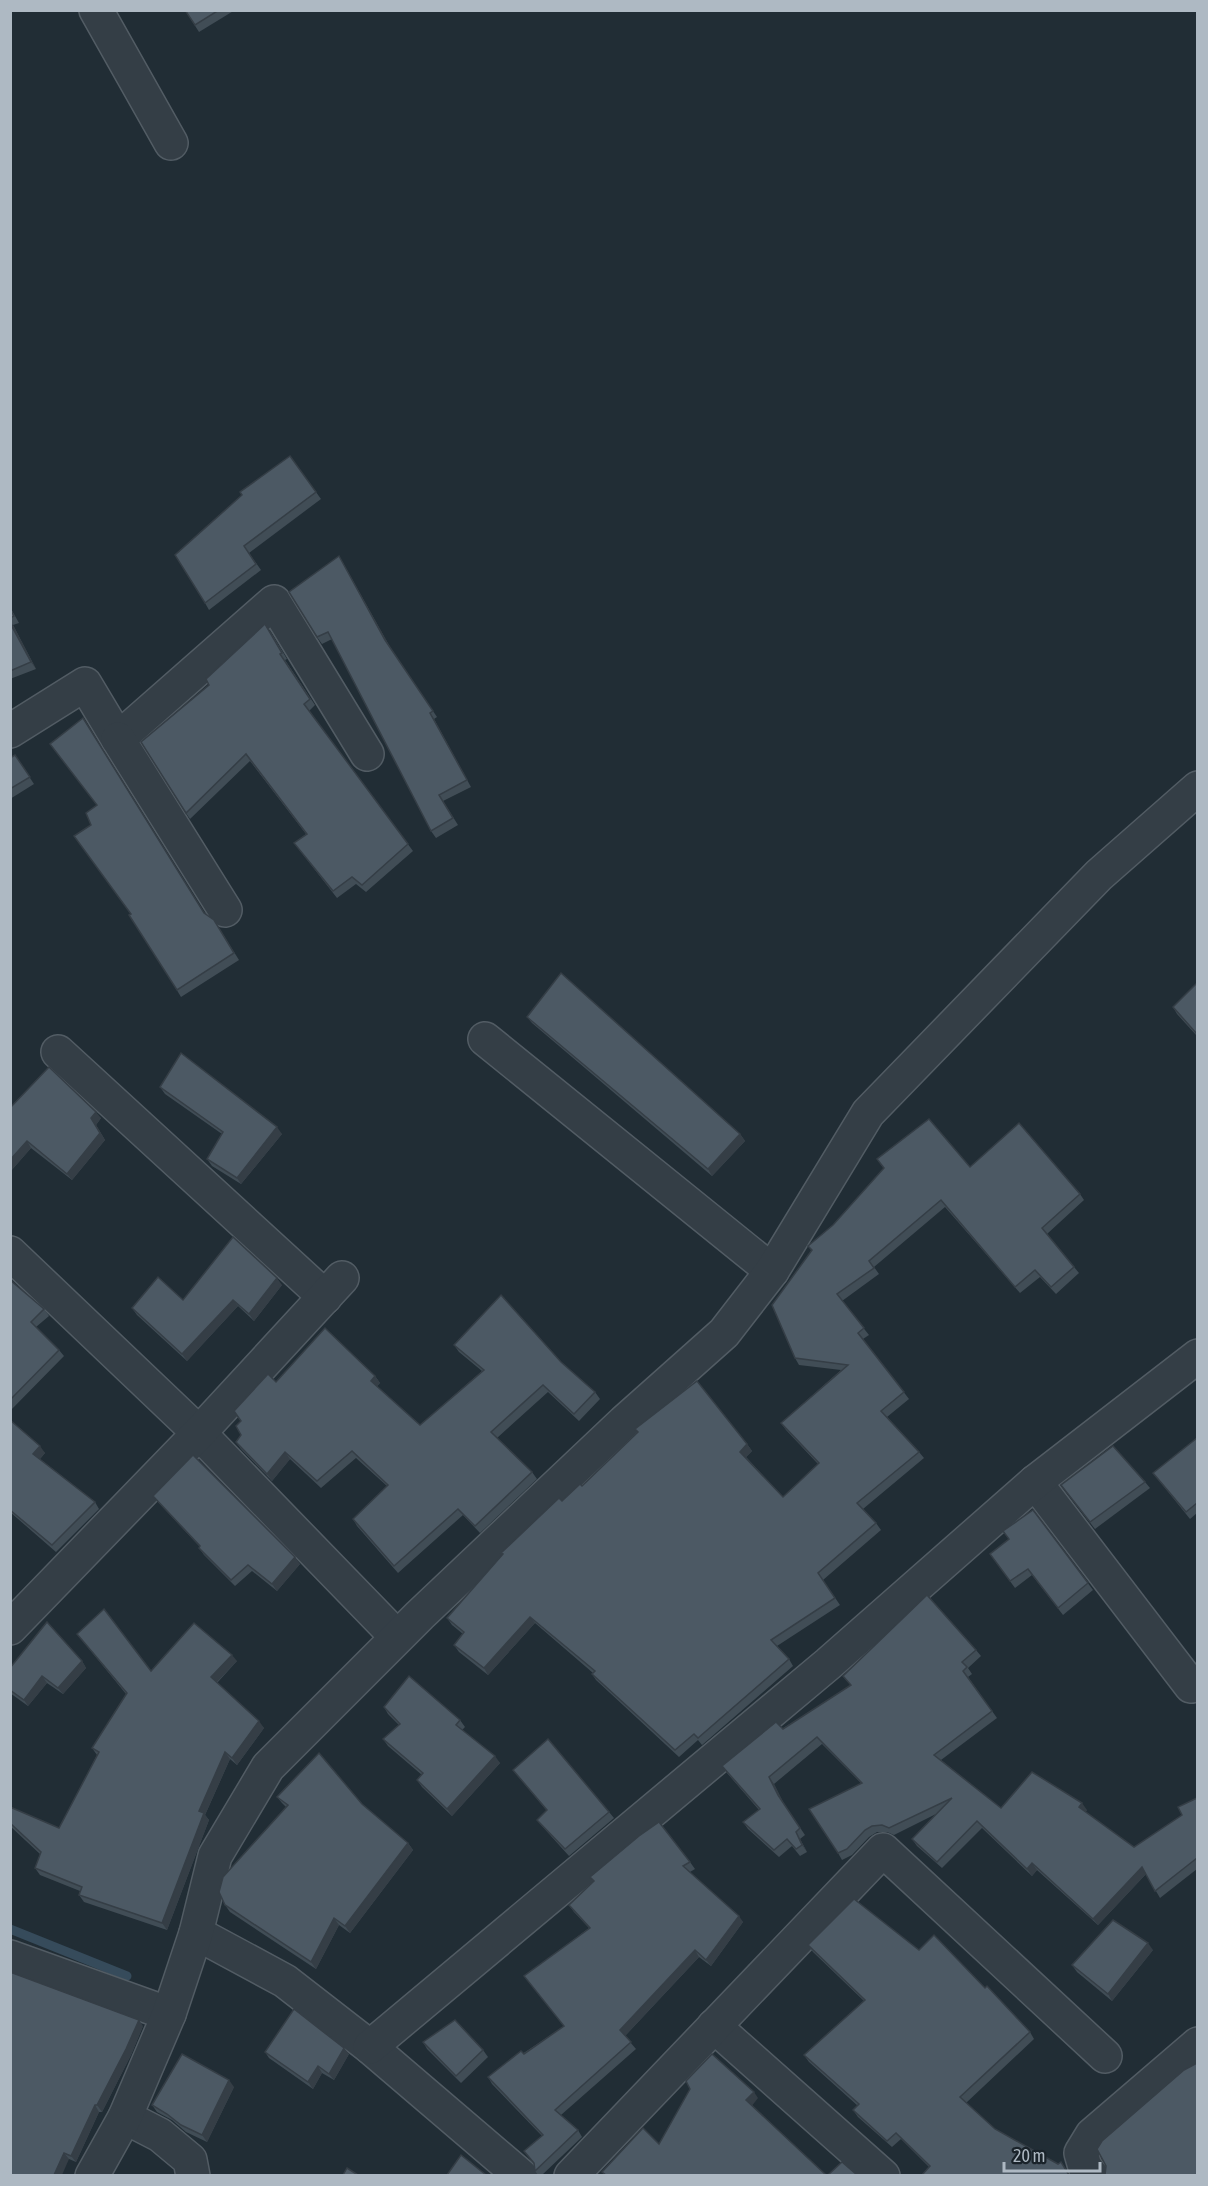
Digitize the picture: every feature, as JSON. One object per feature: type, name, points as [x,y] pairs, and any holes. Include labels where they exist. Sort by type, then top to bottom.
[{"type":"street","points":[[96,10],[171,143]]},
{"type":"street","points":[[118,739],[274,602],[367,754]]},
{"type":"street","points":[[10,731],[85,684],[225,910]]},
{"type":"street","points":[[92,2175],[125,2116],[169,2014],[196,1933],[215,1856],[268,1767],[397,1637],[624,1422],[724,1333],[772,1271],[868,1113],[1099,875],[1197,788]]},
{"type":"street","points":[[485,1039],[772,1271]]},
{"type":"street","points":[[14,1618],[199,1432],[333,1287],[58,1052]]},
{"type":"street","points":[[10,1253],[199,1432],[397,1637]]},
{"type":"street","points":[[370,2047],[828,1664],[1035,1482],[1197,1356]]},
{"type":"street","points":[[1035,1482],[1191,1686],[1197,1681]]},
{"type":"street","points":[[571,2175],[883,1850],[1105,2056]]},
{"type":"street","points":[[196,1933],[285,1981],[370,2047],[521,2175]]},
{"type":"street","points":[[10,1957],[169,2014]]},
{"type":"street","points":[[714,2026],[883,2175]]},
{"type":"street","points":[[1092,2175],[1085,2167],[1081,2153],[1092,2135],[1197,2044]]},
{"type":"street","points":[[125,2116],[160,2135],[190,2160],[193,2175]]},
{"type":"building","points":[[185,10],[219,10],[195,25]]},
{"type":"building","points":[[290,456],[316,492],[244,546],[256,564],[205,603],[175,555],[242,495],[240,492]]},
{"type":"building","points":[[339,556],[385,640],[433,711],[430,713],[467,780],[439,795],[453,818],[431,831],[328,632],[317,637],[289,592]]},
{"type":"building","points":[[10,623],[31,662],[10,671]]},
{"type":"building","points":[[265,624],[282,653],[280,654],[310,699],[304,704],[408,844],[362,885],[352,877],[333,891],[294,843],[307,834],[246,754],[186,813],[141,742],[209,685],[206,679]]},
{"type":"building","points":[[83,718],[204,913],[214,920],[234,953],[177,990],[129,915],[131,914],[74,836],[91,825],[86,813],[97,805],[50,744]]},
{"type":"building","points":[[15,755],[30,777],[10,789],[10,758]]},
{"type":"building","points":[[561,973],[740,1134],[708,1169],[527,1017]]},
{"type":"building","points":[[1197,983],[1197,1034],[1173,1007]]},
{"type":"building","points":[[181,1053],[277,1127],[237,1178],[207,1159],[223,1132],[160,1087]]},
{"type":"building","points":[[49,1067],[96,1112],[91,1118],[100,1133],[67,1174],[27,1141],[10,1160],[10,1108]]},
{"type":"building","points":[[929,1119],[970,1167],[1019,1123],[1080,1194],[1042,1228],[1074,1267],[1051,1287],[1035,1270],[1015,1287],[941,1200],[869,1261],[874,1268],[837,1294],[864,1328],[858,1333],[904,1392],[881,1411],[919,1452],[857,1503],[876,1523],[818,1573],[835,1598],[771,1640],[789,1659],[698,1738],[694,1734],[675,1750],[592,1674],[595,1671],[530,1617],[484,1668],[454,1645],[464,1632],[447,1618],[503,1554],[501,1553],[559,1498],[562,1501],[580,1484],[582,1486],[638,1432],[635,1429],[697,1381],[747,1444],[740,1452],[783,1497],[819,1463],[781,1423],[848,1365],[795,1358],[772,1305],[812,1250],[808,1246],[833,1225],[884,1168],[877,1159]]},
{"type":"building","points":[[233,1237],[277,1278],[249,1314],[233,1300],[182,1354],[132,1308],[158,1277],[183,1300]]},
{"type":"building","points":[[10,1280],[44,1309],[31,1322],[59,1350],[10,1400]]},
{"type":"building","points":[[501,1295],[561,1362],[595,1392],[574,1414],[543,1385],[491,1432],[532,1472],[475,1526],[458,1509],[394,1566],[353,1519],[388,1485],[352,1451],[317,1481],[285,1452],[267,1474],[236,1442],[241,1435],[236,1426],[241,1421],[234,1411],[268,1374],[276,1382],[325,1328],[375,1376],[371,1381],[420,1425],[484,1370],[454,1345]]},
{"type":"building","points":[[10,1420],[40,1446],[33,1454],[95,1502],[52,1545],[10,1510]]},
{"type":"building","points":[[1197,1438],[1197,1503],[1186,1512],[1153,1473]]},
{"type":"building","points":[[1113,1446],[1145,1482],[1090,1522],[1061,1485]]},
{"type":"building","points":[[193,1455],[295,1557],[272,1584],[248,1565],[231,1580],[153,1496]]},
{"type":"building","points":[[1033,1510],[1088,1583],[1058,1608],[1028,1569],[1010,1581],[990,1554],[1009,1539],[1003,1531]]},
{"type":"building","points":[[927,1595],[976,1650],[962,1662],[967,1667],[963,1671],[992,1711],[934,1755],[1001,1808],[1032,1772],[1082,1803],[1079,1807],[1134,1847],[1182,1815],[1178,1807],[1197,1798],[1197,1858],[1155,1891],[1142,1867],[1093,1919],[1032,1863],[1027,1869],[977,1821],[937,1862],[912,1839],[952,1798],[889,1828],[882,1825],[872,1826],[847,1849],[838,1853],[809,1809],[862,1783],[817,1737],[769,1777],[800,1828],[796,1832],[802,1845],[796,1849],[787,1839],[774,1850],[743,1822],[760,1809],[722,1766],[776,1722],[783,1729],[851,1685],[843,1676]]},
{"type":"building","points":[[104,1609],[151,1671],[194,1623],[232,1655],[211,1677],[259,1721],[232,1758],[225,1752],[199,1811],[204,1813],[162,1923],[79,1895],[82,1887],[35,1868],[41,1852],[10,1823],[10,1807],[59,1828],[99,1752],[92,1748],[127,1693],[77,1634]]},
{"type":"building","points":[[47,1622],[82,1661],[58,1688],[42,1676],[24,1700],[10,1690],[10,1668]]},
{"type":"building","points":[[409,1676],[460,1720],[456,1725],[495,1756],[447,1809],[417,1780],[423,1773],[383,1739],[400,1724],[384,1707]]},
{"type":"building","points":[[548,1739],[609,1812],[565,1849],[537,1820],[547,1810],[513,1770]]},
{"type":"building","points":[[319,1753],[362,1804],[408,1843],[345,1926],[334,1918],[311,1962],[225,1905],[219,1892],[223,1877],[288,1805],[277,1797]]},
{"type":"building","points":[[659,1822],[690,1862],[683,1866],[739,1916],[706,1960],[695,1950],[620,2030],[631,2042],[555,2110],[578,2130],[535,2171],[534,2163],[524,2151],[543,2135],[488,2077],[521,2051],[524,2054],[564,2026],[524,1976],[590,1928],[569,1905],[594,1881],[590,1877]]},
{"type":"building","points":[[854,1899],[919,1950],[934,1935],[1030,2032],[960,2097],[995,2129],[1058,2164],[1061,2162],[1069,2175],[922,2175],[930,2166],[896,2133],[887,2141],[853,2110],[859,2104],[804,2055],[865,2000],[808,1945]]},
{"type":"building","points":[[1113,1920],[1148,1943],[1108,1994],[1072,1965]]},
{"type":"building","points":[[10,1972],[139,2020],[71,2156],[64,2153],[54,2175],[10,2175]]},
{"type":"building","points":[[294,2009],[344,2048],[329,2074],[318,2066],[308,2082],[265,2052]]},
{"type":"building","points":[[455,2020],[483,2050],[456,2076],[423,2042]]},
{"type":"building","points":[[182,2054],[229,2080],[202,2135],[181,2125],[152,2105]]},
{"type":"building","points":[[712,2054],[754,2092],[746,2100],[826,2175],[606,2175],[602,2172],[643,2128],[659,2144],[690,2089],[686,2081]]},
{"type":"building","points":[[1197,2063],[1197,2175],[1105,2175],[1106,2166],[1097,2149],[1102,2141],[1184,2070]]},
{"type":"building","points":[[461,2155],[486,2175],[447,2175]]},
{"type":"building","points":[[842,2162],[857,2175],[828,2175]]},
{"type":"building","points":[[347,2168],[358,2175],[343,2175]]},
{"type":"waterway","points":[[10,1929],[127,1976]]}]
